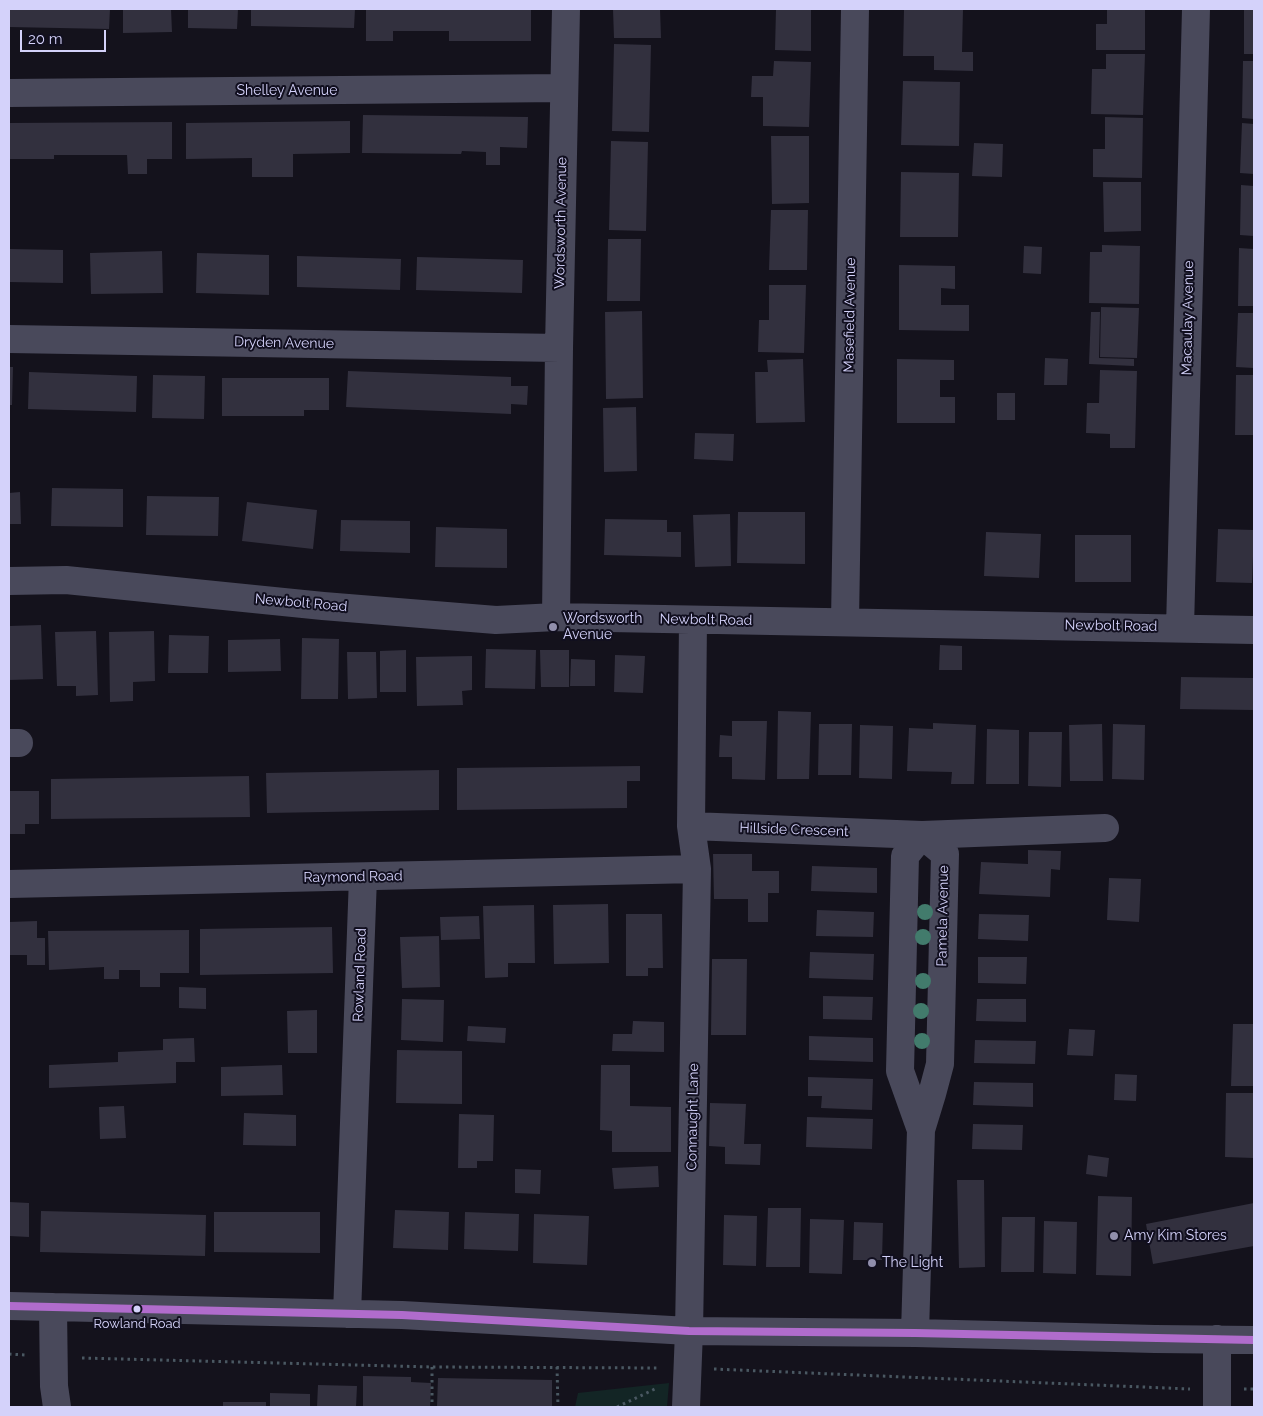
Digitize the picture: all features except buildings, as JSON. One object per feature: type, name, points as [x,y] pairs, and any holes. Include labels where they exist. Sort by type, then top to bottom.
[{"type":"street","name":"Wordsworth Avenue","points":[[556,617],[558,348],[566,9]]},
{"type":"street","name":"Masefield Avenue","points":[[845,621],[855,9]]},
{"type":"street","name":"Macaulay Avenue","points":[[1180,628],[1196,9]]},
{"type":"street","name":"Shelley Avenue","points":[[9,93],[564,88]]},
{"type":"street","name":"Dryden Avenue","points":[[9,339],[558,348]]},
{"type":"street","name":"Newbolt Road","points":[[9,581],[66,580],[323,606],[496,620],[556,617],[1254,630]]},
{"type":"street","points":[[691,826],[693,620]]},
{"type":"street","name":"Hillside Crescent","points":[[691,826],[922,835],[1105,828]]},
{"type":"street","name":"Connaught Lane","points":[[686,1407],[678,1368],[690,1331],[697,870],[691,826]]},
{"type":"street","name":"Pamela Avenue","points":[[915,1333],[921,1130],[940,1064],[945,854],[922,835],[905,856],[900,1072],[921,1130]]},
{"type":"street","name":"Raymond Road","points":[[9,884],[697,870]]},
{"type":"street","name":"Rowland Road","points":[[347,1314],[363,877]]},
{"type":"street","points":[[9,1306],[402,1315],[690,1331],[915,1333],[1254,1340]]},
{"type":"street","points":[[52,1307],[54,1386],[57,1407]]},
{"type":"street","points":[[1216,1398],[1217,1339]]},
{"type":"path","points":[[9,1354],[54,1357],[432,1367],[678,1368],[1141,1388],[1216,1398],[1254,1390]]},
{"type":"path","points":[[432,1367],[432,1407]]},
{"type":"path","points":[[557,1367],[558,1407]]},
{"type":"path","points":[[618,1407],[668,1383],[678,1368]]},
{"type":"shaded area","points":[[669,1383],[667,1407],[575,1407],[578,1393]]},
{"type":"transit line","points":[[9,1306],[402,1315],[689,1331],[915,1333],[1254,1340]]},
{"type":"place","name":"Wordsworth Avenue","points":[[553,627]]},
{"type":"place","name":"Amy Kim Stores","points":[[1114,1236]]},
{"type":"place","name":"The Light","points":[[872,1263]]},
{"type":"place","name":"Rowland Road","points":[[137,1309]]}]
